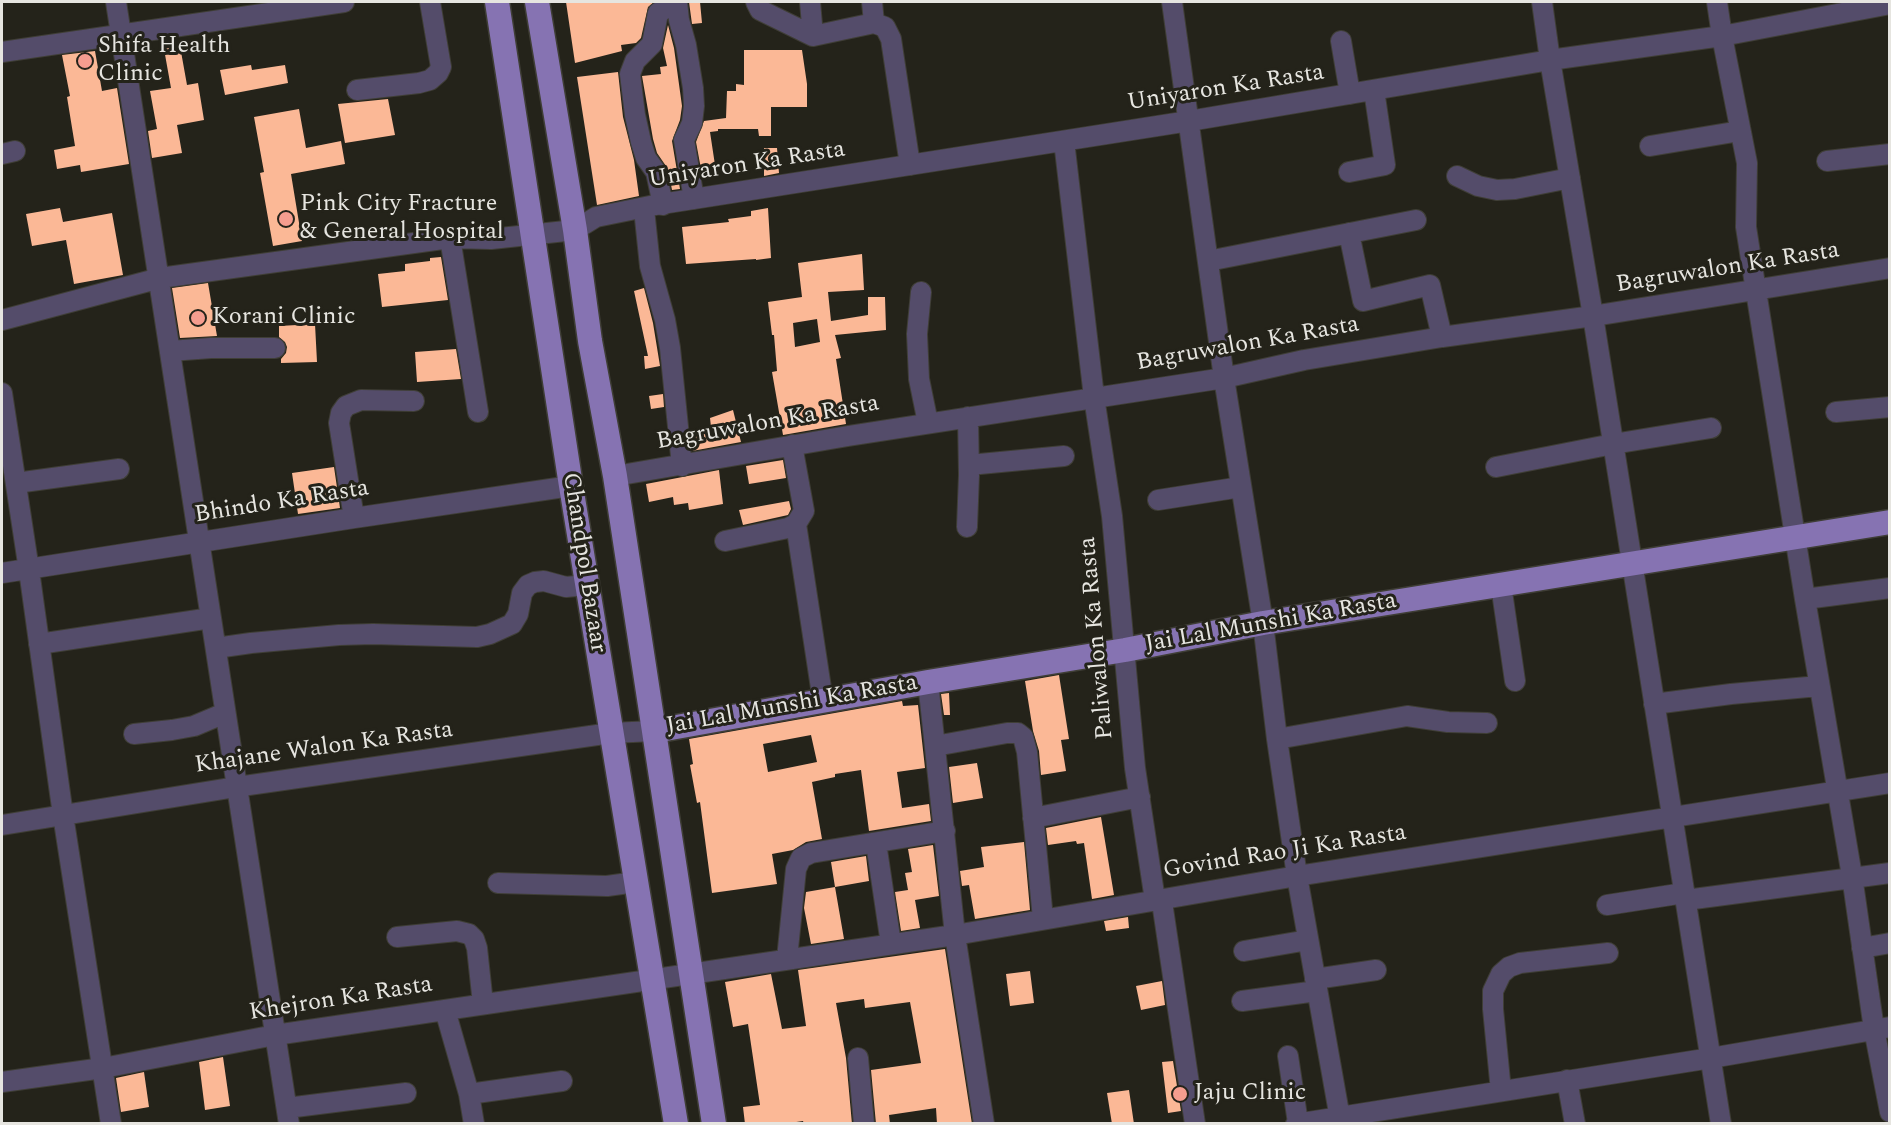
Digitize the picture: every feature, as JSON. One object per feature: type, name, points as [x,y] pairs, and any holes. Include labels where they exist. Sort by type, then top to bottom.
[{"type":"main road","name":"Chandpol Bazaar","points":[[497,2],[571,486],[676,1124]]},
{"type":"main road","name":"Chandpol Bazaar","points":[[537,2],[575,230],[590,341],[615,476],[714,1124]]},
{"type":"main road","name":"Jai Lal Munshi Ka Rasta","points":[[654,731],[928,682],[1125,650],[1263,623],[1890,522]]},
{"type":"street","points":[[116,2],[288,1116],[406,1093]]},
{"type":"street","points":[[2,52],[344,2]]},
{"type":"street","points":[[357,90],[419,83],[430,80],[438,74],[441,67],[430,2]]},
{"type":"street","points":[[682,466],[670,348],[650,266],[656,172],[646,158],[641,142],[630,74],[635,61],[652,44],[658,13],[676,2],[693,88],[692,123],[684,140],[694,199]]},
{"type":"street","points":[[756,2],[760,10],[813,36],[874,23],[885,27],[891,39],[910,165]]},
{"type":"street","points":[[810,2],[813,36]]},
{"type":"street","points":[[872,2],[874,23]]},
{"type":"street","points":[[1172,2],[1224,378],[1263,623],[1297,876],[1340,1120]]},
{"type":"street","points":[[1542,2],[1721,1124]]},
{"type":"street","points":[[1718,2],[1722,36],[1747,163],[1746,227],[1862,948],[1882,1028],[1889,1108]]},
{"type":"street","name":"Uniyaron Ka Rasta","points":[[2,320],[160,278],[450,238],[491,239],[575,230],[596,217],[694,199],[1189,121],[1550,60],[1722,36],[1890,4]]},
{"type":"street","points":[[1341,41],[1350,94]]},
{"type":"street","points":[[1349,172],[1385,165],[1374,90]]},
{"type":"street","points":[[1650,146],[1740,131]]},
{"type":"street","name":"Paliwalon Ka Rasta","points":[[1064,141],[1094,397],[1112,516],[1135,768],[1155,900],[1162,902],[1195,1124]]},
{"type":"street","points":[[1827,160],[1890,154]]},
{"type":"street","points":[[1457,176],[1479,186],[1497,190],[1515,189],[1570,178]]},
{"type":"street","points":[[1208,261],[1416,220]]},
{"type":"street","points":[[1349,233],[1363,301],[1430,285],[1442,337]]},
{"type":"street","points":[[450,238],[478,412]]},
{"type":"street","name":"Bagruwalon Ka Rasta","points":[[615,476],[928,423],[1224,378],[1304,360],[1442,337],[1756,291],[1890,268]]},
{"type":"street","points":[[921,292],[917,334],[918,368],[928,423]]},
{"type":"street","points":[[170,351],[211,348],[275,348]]},
{"type":"street","points":[[2,393],[63,815],[111,1124]]},
{"type":"street","points":[[354,518],[339,423],[341,413],[346,406],[362,400],[414,401]]},
{"type":"street","points":[[1836,412],[1890,407]]},
{"type":"street","points":[[967,527],[968,417]]},
{"type":"street","points":[[1496,467],[1711,428]]},
{"type":"street","points":[[725,541],[788,528],[796,524],[804,511],[792,445]]},
{"type":"street","points":[[969,465],[1064,456]]},
{"type":"street","points":[[16,483],[119,469]]},
{"type":"street","name":"Bhindo Ka Rasta","points":[[2,573],[571,486]]},
{"type":"street","points":[[1158,500],[1241,487]]},
{"type":"street","points":[[796,524],[824,701]]},
{"type":"street","points":[[216,648],[339,635],[477,637],[512,624],[518,614],[522,593],[528,585],[544,581],[566,587],[587,585]]},
{"type":"street","points":[[1501,585],[1515,681]]},
{"type":"street","points":[[1805,599],[1890,588]]},
{"type":"street","points":[[39,644],[211,618]]},
{"type":"street","points":[[928,682],[956,935],[984,1124]]},
{"type":"street","points":[[1654,704],[1819,686]]},
{"type":"street","points":[[134,734],[194,726],[225,713]]},
{"type":"street","points":[[1277,739],[1407,716],[1448,722],[1487,723]]},
{"type":"street","name":"Khajane Walon Ka Rasta","points":[[2,825],[236,787],[611,733],[654,731]]},
{"type":"street","points":[[935,746],[1007,733],[1018,733],[1023,737],[1027,752],[1043,920]]},
{"type":"street","name":"Govind Rao Ji Ka Rasta","points":[[690,973],[956,935],[1297,876],[1890,783]]},
{"type":"street","points":[[1033,818],[1140,797]]},
{"type":"street","points":[[787,959],[796,869],[801,858],[811,853],[945,831]]},
{"type":"street","points":[[876,843],[891,944]]},
{"type":"street","points":[[1607,904],[1890,873]]},
{"type":"street","points":[[498,883],[607,886],[636,882]]},
{"type":"street","points":[[397,937],[457,931],[469,934],[474,939],[477,948],[483,1004]]},
{"type":"street","points":[[1244,951],[1308,940]]},
{"type":"street","points":[[1862,948],[1890,943]]},
{"type":"street","points":[[1501,1090],[1493,991],[1501,974],[1509,967],[1520,963],[1608,953]]},
{"type":"street","points":[[1242,1001],[1376,970]]},
{"type":"street","name":"Khejron Ka Rasta","points":[[2,1082],[103,1068],[276,1035],[652,981],[690,973]]},
{"type":"street","points":[[446,1010],[469,1094],[474,1124]]},
{"type":"street","points":[[1288,1056],[1297,1123],[1340,1120],[1501,1090],[1711,1058],[1882,1028]]},
{"type":"street","points":[[858,1058],[864,1124]]},
{"type":"street","points":[[1567,1080],[1575,1124]]},
{"type":"street","points":[[469,1094],[562,1081]]},
{"type":"building","points":[[566,2],[654,2],[648,7],[641,38],[636,43],[621,45],[622,51],[575,63]]},
{"type":"building","points":[[689,2],[700,2],[702,23],[692,24]]},
{"type":"building","points":[[668,25],[674,48],[682,106],[680,120],[672,141],[680,189],[672,190],[668,169],[657,153],[653,139],[642,76],[661,74],[660,67],[667,66],[663,48]]},
{"type":"building","points":[[180,46],[187,85],[198,83],[204,120],[177,125],[182,153],[152,158],[148,131],[157,129],[150,91],[171,88],[164,49]]},
{"type":"building","points":[[744,50],[802,50],[807,84],[807,107],[771,107],[771,136],[759,136],[758,129],[718,129],[718,131],[710,132],[715,165],[701,169],[696,142],[704,121],[726,118],[727,91],[736,91],[736,84],[744,85]]},
{"type":"building","points":[[95,51],[102,91],[117,88],[129,164],[81,172],[80,165],[57,169],[54,150],[75,146],[67,97],[70,96],[62,55]]},
{"type":"building","points":[[251,65],[252,70],[285,65],[288,83],[225,95],[220,70]]},
{"type":"building","points":[[618,72],[623,117],[634,160],[639,196],[597,205],[577,77]]},
{"type":"building","points":[[388,99],[395,135],[345,143],[338,104]]},
{"type":"building","points":[[299,109],[306,148],[341,141],[345,164],[291,174],[302,241],[273,246],[260,173],[264,172],[254,117]]},
{"type":"building","points":[[764,148],[777,148],[779,173],[764,176]]},
{"type":"building","points":[[60,208],[63,222],[112,213],[123,275],[74,284],[66,240],[32,246],[26,214]]},
{"type":"building","points":[[768,208],[771,258],[686,264],[682,227],[729,222],[728,219],[751,216],[751,211]]},
{"type":"building","points":[[862,254],[864,290],[828,292],[831,321],[868,315],[868,297],[885,297],[886,330],[835,335],[841,358],[836,359],[846,424],[783,435],[772,372],[777,371],[768,302],[802,297],[798,263]],"holes":[[[817,319],[820,342],[795,347],[793,323]]]},
{"type":"building","points":[[441,257],[448,300],[382,307],[378,274],[405,271],[405,264],[430,261],[430,258]]},
{"type":"building","points":[[208,283],[217,336],[180,338],[172,288]]},
{"type":"building","points":[[644,288],[660,366],[645,369],[644,356],[648,356],[634,291]]},
{"type":"building","points":[[315,324],[317,362],[281,363],[287,347],[279,337],[279,326]]},
{"type":"building","points":[[456,349],[461,379],[417,382],[415,352]]},
{"type":"building","points":[[663,394],[664,407],[651,409],[649,396]]},
{"type":"building","points":[[733,410],[741,442],[692,451],[691,431],[711,427],[710,418]]},
{"type":"building","points":[[783,460],[786,478],[749,484],[746,466]]},
{"type":"building","points":[[334,467],[340,508],[298,514],[292,473]]},
{"type":"building","points":[[719,470],[723,504],[689,510],[688,503],[674,505],[673,497],[649,502],[646,484]]},
{"type":"building","points":[[789,501],[791,509],[788,515],[743,525],[739,510]]},
{"type":"building","points":[[1059,675],[1069,739],[1061,740],[1066,771],[1041,775],[1039,751],[1033,731],[1025,681]]},
{"type":"building","points":[[949,693],[950,715],[944,715],[941,694]]},
{"type":"building","points":[[902,701],[903,706],[918,705],[925,768],[897,772],[902,808],[929,804],[931,821],[869,831],[861,770],[835,774],[835,777],[812,782],[822,839],[806,842],[793,850],[772,854],[777,884],[712,893],[700,802],[697,803],[690,765],[693,764],[689,739]],"holes":[[[811,735],[817,762],[768,772],[763,744]]]},
{"type":"building","points":[[977,763],[983,798],[953,803],[949,767]]},
{"type":"building","points":[[1101,817],[1114,895],[1092,899],[1084,843],[1077,844],[1076,841],[1048,845],[1046,828]]},
{"type":"building","points":[[1024,842],[1030,910],[975,919],[969,885],[962,886],[960,871],[984,867],[981,847]]},
{"type":"building","points":[[933,845],[939,896],[915,900],[920,928],[901,931],[895,892],[908,890],[905,873],[912,872],[908,849]]},
{"type":"building","points":[[866,856],[869,881],[835,887],[831,862]]},
{"type":"building","points":[[835,887],[844,939],[811,944],[804,908],[806,892]]},
{"type":"building","points":[[1128,917],[1129,928],[1106,931],[1104,921]]},
{"type":"building","points":[[945,949],[972,1124],[937,1124],[936,1108],[889,1115],[890,1124],[876,1124],[871,1070],[921,1063],[910,1002],[865,1008],[864,999],[836,1003],[846,1058],[852,1124],[804,1124],[803,1121],[783,1124],[745,1124],[743,1107],[760,1105],[748,1024],[733,1027],[725,982],[771,974],[782,1029],[806,1026],[798,970]]},
{"type":"building","points":[[1030,971],[1034,1003],[1010,1006],[1006,974]]},
{"type":"building","points":[[1162,981],[1165,1005],[1141,1010],[1136,986]]},
{"type":"building","points":[[223,1057],[230,1106],[205,1110],[199,1062]]},
{"type":"building","points":[[1173,1061],[1181,1111],[1168,1113],[1162,1062]]},
{"type":"building","points":[[144,1072],[149,1107],[121,1112],[116,1078]]},
{"type":"building","points":[[1129,1090],[1134,1124],[1112,1124],[1107,1093]]},
{"type":"place","name":"Shifa Health Clinic","points":[[85,61]]},
{"type":"place","name":"Pink City Fracture & General Hospital","points":[[286,219]]},
{"type":"place","name":"Korani Clinic","points":[[198,318]]},
{"type":"place","name":"Jaju Clinic","points":[[1180,1094]]}]
